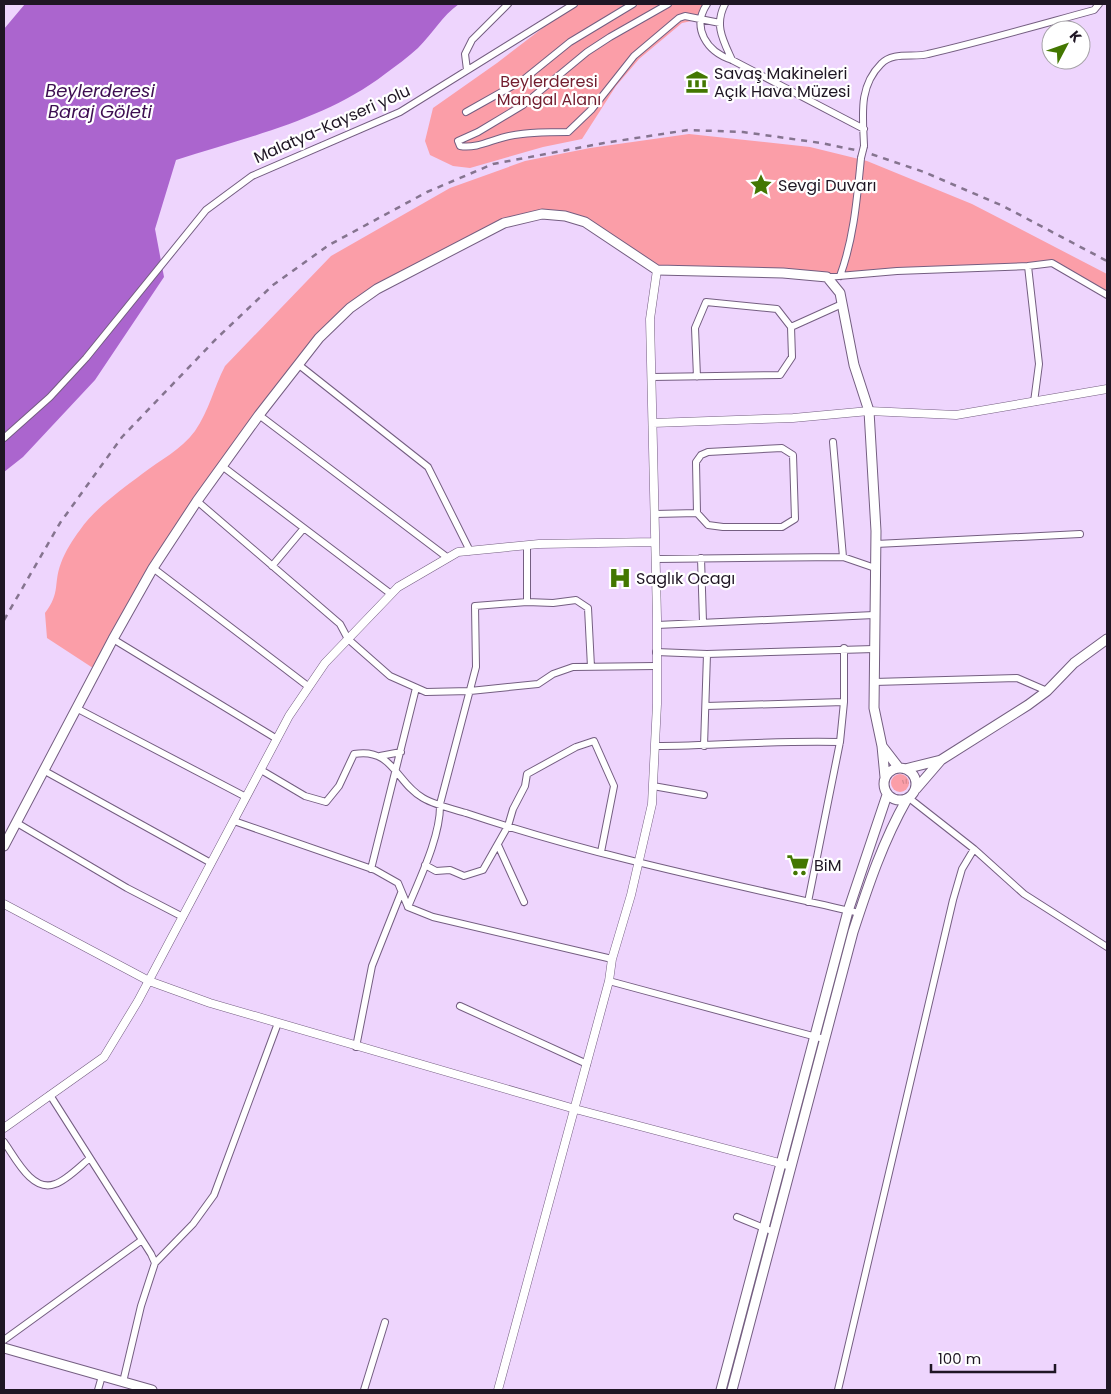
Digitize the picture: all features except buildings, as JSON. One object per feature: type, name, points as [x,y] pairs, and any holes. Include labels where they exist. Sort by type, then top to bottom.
[{"type":"main road","points":[[4,846],[76,708],[153,568],[197,501],[258,415],[335,321],[377,289],[480,234],[522,217],[542,214],[565,216],[585,222],[657,270],[783,273],[826,277],[840,293],[854,365],[869,411],[876,544],[874,708],[882,746],[885,777],[883,785],[888,795],[897,801],[908,798]]},
{"type":"main road","points":[[721,1390],[791,1166],[859,913],[888,835],[908,798],[940,760],[1047,691],[1074,664],[1106,641]]},
{"type":"main road","points":[[882,746],[902,768],[914,776],[916,789]]},
{"type":"main road","points":[[885,777],[891,770],[940,760]]},
{"type":"main road","points":[[732,1390],[770,1231],[781,1163],[814,1036],[848,911],[888,795]]},
{"type":"main road","points":[[4,1348],[152,1390]]},
{"type":"street","points":[[467,70],[465,54],[472,40],[508,4]]},
{"type":"street","name":"Malatya-Kayseri yolu","points":[[4,438],[50,397],[80,365],[206,210],[252,176],[400,112],[574,4]]},
{"type":"street","points":[[466,112],[523,80],[570,42],[633,4]]},
{"type":"street","points":[[668,4],[592,49],[523,105],[478,132],[458,141],[460,146],[470,148],[497,138],[536,132],[568,132],[592,109],[634,56],[678,18],[685,16],[720,22]]},
{"type":"street","points":[[706,4],[701,12],[703,37],[710,48],[721,57],[732,60],[864,129]]},
{"type":"street","points":[[725,4],[720,14],[720,31],[732,60]]},
{"type":"street","points":[[840,276],[850,246],[864,146],[863,95],[872,74],[883,62],[901,55],[920,56],[964,46],[1094,10],[1099,4]]},
{"type":"street","points":[[826,277],[897,270],[1028,266],[1052,263],[1107,295]]},
{"type":"street","points":[[1028,266],[1039,364],[1034,402]]},
{"type":"street","points":[[498,1390],[609,981],[612,960],[652,804],[657,625],[650,319],[657,270]]},
{"type":"street","points":[[652,377],[697,377],[780,375],[792,357],[791,327],[777,309],[706,302],[695,328],[697,377]]},
{"type":"street","points":[[791,327],[842,304]]},
{"type":"street","points":[[299,365],[428,467],[470,551]]},
{"type":"street","points":[[653,424],[793,418],[869,411],[956,415],[1105,389]]},
{"type":"street","points":[[258,415],[448,558]]},
{"type":"street","points":[[833,442],[843,557]]},
{"type":"street","points":[[655,514],[697,514],[708,525],[723,527],[782,527],[794,519],[793,455],[782,448],[708,452],[701,455],[696,462],[697,514]]},
{"type":"street","points":[[222,466],[391,594]]},
{"type":"street","points":[[197,501],[340,624],[348,639],[390,676],[426,692],[470,691],[538,684],[553,674],[574,667],[656,666]]},
{"type":"street","points":[[272,566],[304,528]]},
{"type":"street","points":[[876,544],[1080,534]]},
{"type":"street","points":[[4,1128],[104,1057],[149,981],[277,739],[309,687],[325,663],[398,587],[458,552],[527,545],[655,542]]},
{"type":"street","points":[[527,545],[527,602]]},
{"type":"street","points":[[656,559],[843,557],[875,568]]},
{"type":"street","points":[[701,558],[703,622]]},
{"type":"street","points":[[153,568],[309,687]]},
{"type":"street","points":[[408,907],[425,865],[440,816],[440,804],[476,666],[475,606],[527,602],[553,603],[576,600],[588,608],[591,667]]},
{"type":"street","points":[[657,625],[874,615]]},
{"type":"street","points":[[113,639],[277,739]]},
{"type":"street","points":[[808,902],[840,742],[844,702],[844,648]]},
{"type":"street","points":[[656,652],[707,654],[874,648]]},
{"type":"street","points":[[704,746],[707,654]]},
{"type":"street","points":[[874,682],[1017,678],[1047,691]]},
{"type":"street","points":[[370,869],[416,688]]},
{"type":"street","points":[[706,706],[844,702]]},
{"type":"street","points":[[76,708],[246,797]]},
{"type":"street","points":[[425,865],[436,871],[450,870],[464,876],[483,870],[508,826],[512,809],[525,786],[527,774],[576,747],[594,741],[614,786],[601,852]]},
{"type":"street","points":[[655,746],[704,746],[790,741],[840,742]]},
{"type":"street","points":[[260,770],[306,796],[326,802],[339,786],[354,754],[368,751],[380,756],[422,798],[440,804],[508,826],[638,863],[859,913]]},
{"type":"street","points":[[380,756],[401,752]]},
{"type":"street","points":[[44,770],[211,863]]},
{"type":"street","points":[[653,786],[704,795]]},
{"type":"street","points":[[908,798],[974,849],[1024,894],[1107,947]]},
{"type":"street","points":[[234,821],[370,869],[398,883],[408,907],[433,917],[612,960]]},
{"type":"street","points":[[16,823],[127,888],[183,916]]},
{"type":"street","points":[[498,845],[524,902]]},
{"type":"street","points":[[838,1390],[953,900],[962,869],[974,849]]},
{"type":"street","points":[[356,1046],[372,966],[401,893]]},
{"type":"street","points":[[4,904],[149,981],[356,1046],[575,1109],[791,1166]]},
{"type":"street","points":[[609,981],[824,1039]]},
{"type":"street","points":[[460,1006],[587,1064]]},
{"type":"street","points":[[123,1382],[141,1306],[155,1263],[193,1224],[214,1195],[278,1023]]},
{"type":"street","points":[[50,1095],[155,1263]]},
{"type":"street","points":[[4,1142],[32,1180],[42,1184],[55,1184],[90,1158]]},
{"type":"street","points":[[736,1217],[770,1231]]},
{"type":"street","points":[[4,1340],[142,1240]]},
{"type":"street","points":[[364,1390],[384,1322]]},
{"type":"street","points":[[98,1390],[102,1376]]},
{"type":"green space","name":"Beylerderesi Mangal Alanı","points":[[574,4],[707,4],[701,19],[682,23],[639,59],[616,86],[582,139],[543,147],[470,168],[453,166],[430,155],[425,141],[433,108],[497,63]]},
{"type":"green space","points":[[689,134],[810,147],[867,161],[972,204],[1107,274],[1107,296],[1052,263],[827,277],[657,270],[605,234],[565,216],[522,217],[377,289],[335,321],[205,490],[96,670],[47,638],[45,613],[55,593],[61,563],[69,546],[86,522],[117,493],[189,438],[204,415],[225,366],[331,256],[450,188],[525,161],[590,148]]},
{"type":"green space","points":[[900,774],[906,777],[909,783],[906,789],[900,792],[894,789],[891,783],[894,777]]},
{"type":"water","name":"Beylerderesi Baraj Göleti","points":[[25,4],[459,4],[410,55],[362,90],[337,104],[285,126],[176,160],[155,229],[164,277],[95,380],[23,457],[4,472],[4,29]]},
{"type":"railway","points":[[4,620],[60,523],[122,437],[217,338],[273,285],[329,245],[427,192],[493,164],[604,143],[688,130],[743,132],[821,143],[865,152],[924,172],[1003,206],[1107,261]]},
{"type":"place","name":"Savaş Makineleri Açık Hava Müzesi","points":[[697,82]]},
{"type":"place","name":"Sevgi Duvarı","points":[[761,185]]},
{"type":"place","name":"Saglık Ocagı","points":[[620,578]]},
{"type":"place","name":"BiM","points":[[798,865]]}]
